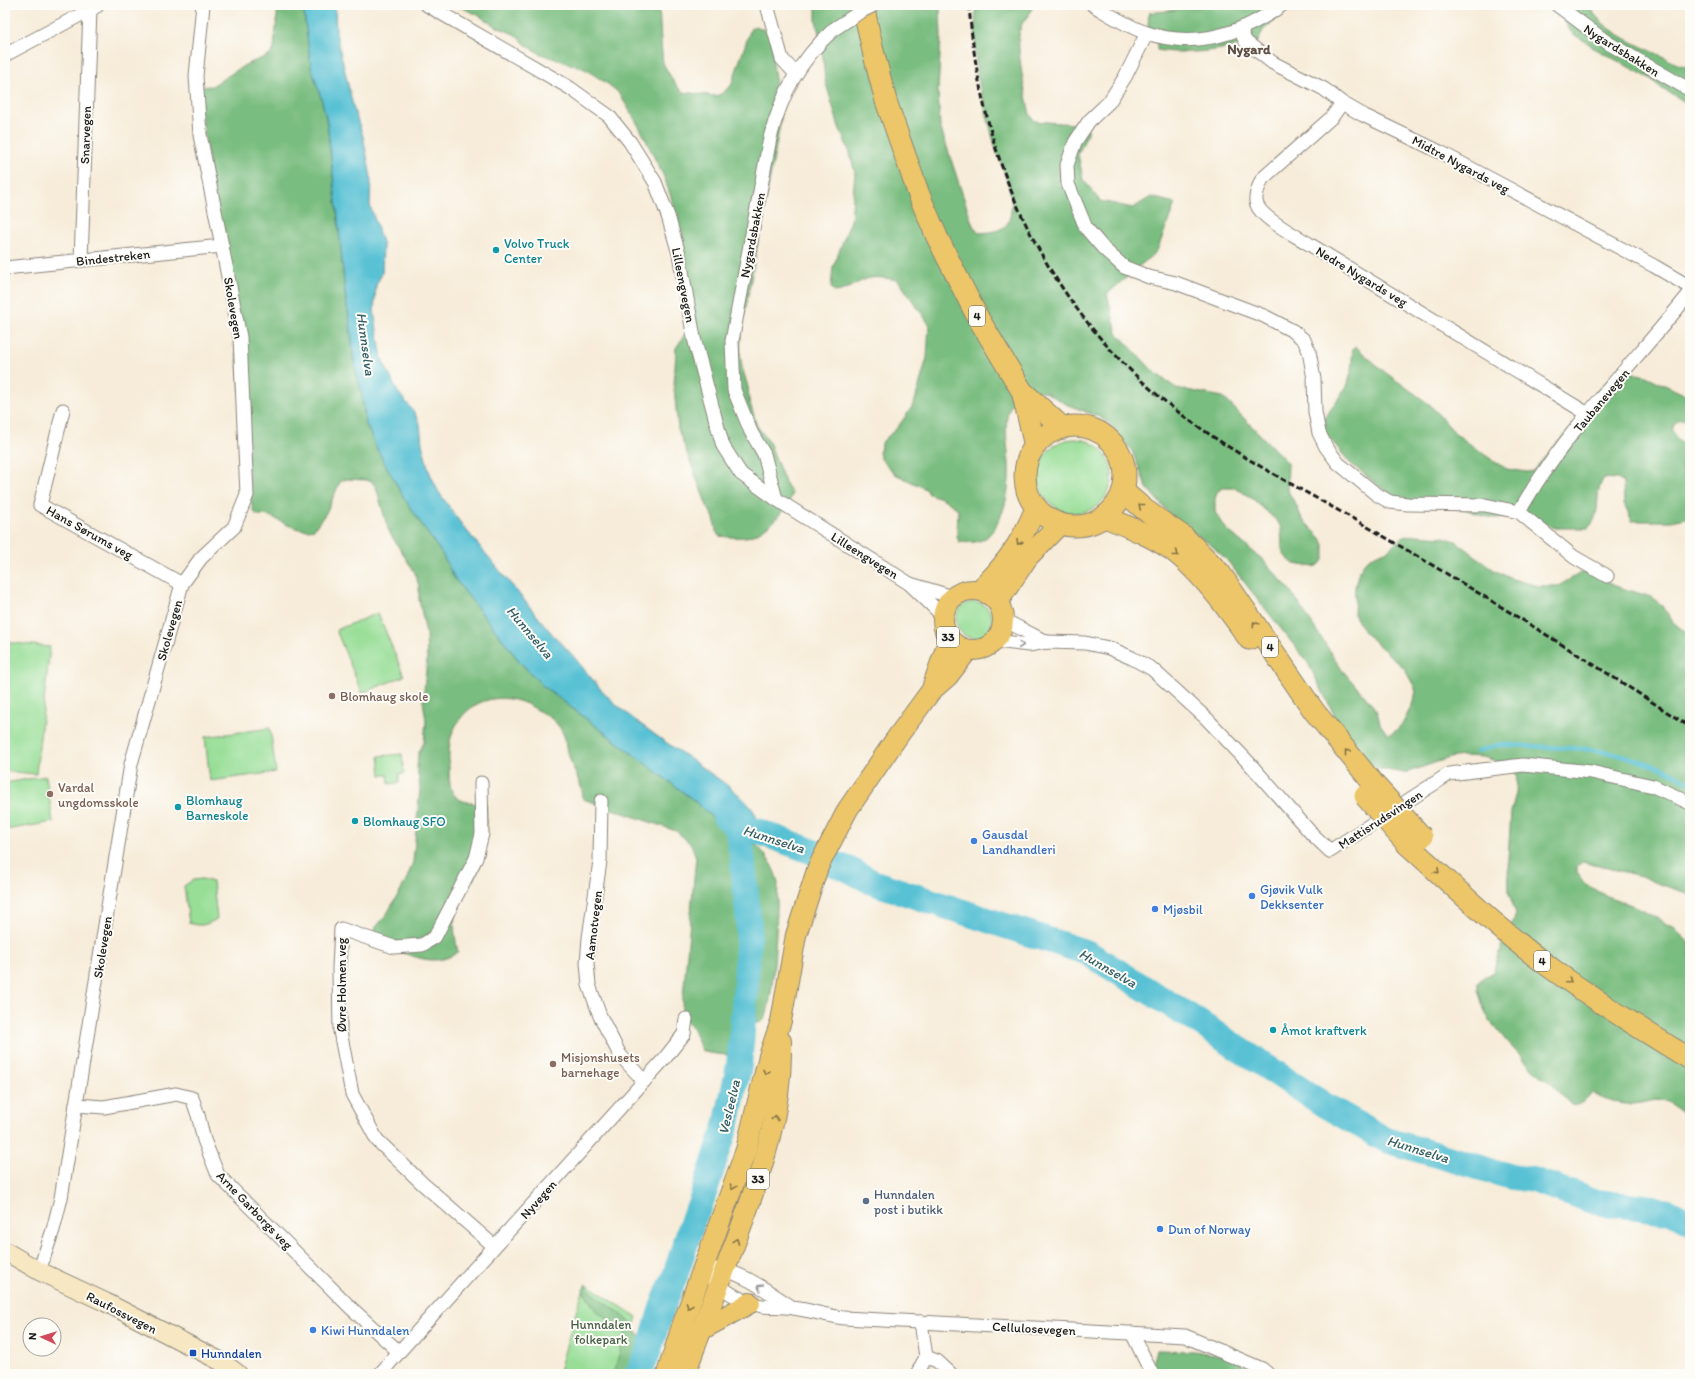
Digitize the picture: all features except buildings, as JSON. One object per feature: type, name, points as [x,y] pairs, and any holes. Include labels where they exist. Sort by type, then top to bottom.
[{"type":"highway","name":"4","points":[[864,5],[873,51],[886,101],[928,215],[977,316],[1022,391],[1063,428]]},
{"type":"highway","name":"4","points":[[1022,391],[1035,446]]},
{"type":"highway","points":[[1078,426],[1092,429],[1106,437],[1116,448],[1123,461],[1125,476],[1123,491],[1116,506],[1096,522],[1078,526],[1060,524],[1042,514],[1029,496],[1026,483],[1027,464],[1035,446],[1052,432],[1063,428],[1078,426]]},
{"type":"highway","name":"4","points":[[1123,491],[1145,510],[1184,537],[1220,573],[1366,787]]},
{"type":"highway","name":"4","points":[[1104,517],[1143,534],[1176,553],[1207,583],[1239,625],[1320,741],[1366,787],[1483,913],[1554,971],[1632,1025],[1690,1058]]},
{"type":"highway","name":"4","points":[[1415,841],[1516,924],[1563,960],[1642,1015],[1690,1042]]},
{"type":"main road","points":[[979,590],[1001,569],[1012,554],[1030,522],[1036,507]]},
{"type":"main road","points":[[995,641],[1001,632],[1001,611],[1028,557],[1050,532],[1060,524]]},
{"type":"main road","points":[[953,597],[964,590],[979,590],[987,592],[1001,611]]},
{"type":"main road","name":"33","points":[[953,597],[946,605],[943,616],[944,630],[949,639],[959,647],[968,650],[982,649],[995,641]]},
{"type":"main road","name":"33","points":[[931,691],[949,639]]},
{"type":"main road","name":"33","points":[[667,1374],[682,1326],[746,1150],[769,1056],[781,1021],[796,935],[818,867],[842,820],[898,736],[931,691],[948,676],[968,650]]},
{"type":"main road","name":"33","points":[[685,1374],[757,1183],[773,1129],[782,1060],[781,1021]]},
{"type":"main road","name":"Raufossvegen","points":[[5,1251],[38,1270],[105,1302],[222,1362],[238,1374]]},
{"type":"main road","points":[[702,1330],[750,1303]]},
{"type":"street","name":"Skolevegen","points":[[38,1270],[53,1230],[60,1198],[131,764],[182,584],[201,558],[234,527],[247,495],[240,337],[200,135],[196,76],[203,5]]},
{"type":"street","name":"Lilleengvegen","points":[[426,5],[570,88],[609,116],[630,142],[654,182],[668,216],[679,254],[694,338],[723,446],[741,474],[776,499],[910,584],[943,616]]},
{"type":"street","points":[[766,5],[782,59],[795,73]]},
{"type":"street","name":"Nygardsbakken","points":[[776,499],[764,454],[751,432],[734,390],[732,341],[770,138],[781,103],[795,73],[813,50],[834,29],[860,12],[874,5]]},
{"type":"street","points":[[1093,5],[1147,33],[1169,38],[1201,39],[1240,30],[1263,19],[1282,5]]},
{"type":"street","name":"Nygardsbakken","points":[[1557,5],[1608,43],[1690,90]]},
{"type":"street","points":[[5,56],[94,7]]},
{"type":"street","name":"Snarvegen","points":[[81,260],[94,7]]},
{"type":"street","name":"Midtre Nygards veg","points":[[1240,30],[1246,42],[1273,63],[1324,89],[1342,103],[1363,115],[1440,152],[1690,288]]},
{"type":"street","points":[[1147,33],[1126,77],[1109,102],[1088,121],[1075,142],[1067,165],[1068,184],[1086,228],[1104,249],[1124,267],[1149,277],[1176,283],[1264,316],[1293,331],[1304,340],[1309,351],[1314,379],[1315,412],[1319,433],[1326,447],[1338,463],[1376,494],[1390,502],[1408,504],[1485,505],[1520,512],[1574,557],[1607,576]]},
{"type":"street","name":"Nedre Nygards veg","points":[[1342,103],[1332,117],[1262,179],[1257,189],[1256,201],[1259,208],[1268,218],[1588,414]]},
{"type":"street","name":"Bindestreken","points":[[5,268],[222,246]]},
{"type":"street","name":"Taubanevegen","points":[[1520,512],[1530,494],[1588,414],[1690,293]]},
{"type":"street","name":"Hans Sørums veg","points":[[63,410],[40,505],[182,584]]},
{"type":"street","name":"Lilleengvegen","points":[[910,584],[953,597]]},
{"type":"street","name":"Mattisrudsvingen","points":[[1001,611],[1046,642]]},
{"type":"street","name":"Mattisrudsvingen","points":[[995,641],[1029,645],[1046,642],[1085,643],[1109,648],[1152,669],[1249,762],[1311,833],[1330,851],[1449,774],[1456,773],[1523,765],[1591,772],[1653,786],[1690,803]]},
{"type":"street","name":"Øvre Holmen veg","points":[[481,783],[482,834],[476,858],[435,937],[422,945],[394,947],[341,929],[339,968],[340,1031],[352,1094],[377,1140],[423,1184],[494,1246]]},
{"type":"street","name":"Aamotvegen","points":[[601,800],[600,861],[587,963],[589,985],[600,1016],[620,1055],[644,1081]]},
{"type":"street","name":"Nyvegen","points":[[380,1374],[644,1081],[684,1034],[686,1019]]},
{"type":"street","name":"Arne Garborgs veg","points":[[76,1106],[104,1107],[176,1094],[192,1098],[204,1140],[218,1175],[350,1307],[399,1352]]},
{"type":"street","name":"Cellulosevegen","points":[[703,1269],[722,1278],[751,1282],[793,1308]]},
{"type":"street","name":"Cellulosevegen","points":[[722,1278],[736,1297],[750,1303],[763,1306],[793,1308],[844,1318],[1184,1336],[1262,1368],[1268,1374]]},
{"type":"street","points":[[917,1374],[926,1357],[921,1322]]},
{"type":"street","points":[[1132,1333],[1152,1374]]},
{"type":"street","points":[[926,1357],[937,1361],[951,1374]]},
{"type":"green space","points":[[278,5],[303,5],[311,67],[327,122],[346,302],[350,322],[354,363],[361,390],[366,424],[377,449],[404,498],[442,554],[455,579],[520,662],[543,686],[696,802],[729,836],[733,856],[751,848],[755,844],[770,862],[775,872],[778,883],[776,933],[773,978],[767,1012],[761,1021],[739,1024],[727,1055],[708,1053],[702,1050],[691,1026],[681,1018],[696,857],[691,844],[676,831],[583,799],[583,794],[560,727],[546,715],[527,704],[514,700],[501,698],[478,704],[467,711],[459,721],[451,738],[449,752],[449,781],[454,794],[462,801],[486,805],[483,855],[475,875],[461,898],[456,911],[454,925],[458,952],[450,957],[433,960],[393,950],[371,947],[376,927],[385,917],[406,881],[413,862],[420,788],[417,768],[418,754],[424,742],[426,721],[423,701],[427,660],[426,633],[419,599],[419,586],[415,573],[389,532],[376,487],[372,482],[366,480],[346,479],[340,482],[326,513],[314,529],[302,530],[269,516],[257,515],[252,507],[233,315],[197,87],[212,86],[245,65],[270,55],[274,49]]},
{"type":"green space","points":[[456,5],[659,5],[663,63],[673,81],[682,92],[715,96],[721,94],[731,86],[751,28],[756,26],[768,32],[772,38],[773,65],[781,119],[741,333],[740,353],[742,367],[748,387],[749,400],[757,426],[769,442],[784,480],[792,494],[790,500],[780,514],[766,527],[752,536],[719,536],[716,531],[714,518],[707,506],[678,429],[674,388],[676,348],[687,331],[677,224],[671,197],[664,177],[640,128],[619,93],[608,84],[585,69],[541,54],[529,47],[514,34],[495,26],[478,15]]},
{"type":"green space","points":[[816,5],[936,5],[940,9],[941,37],[938,91],[940,126],[972,223],[975,229],[981,233],[998,230],[1005,227],[1009,220],[1011,201],[1008,182],[995,146],[978,78],[975,52],[976,5],[1033,5],[1020,29],[1019,48],[1030,115],[1034,121],[1074,124],[1089,130],[1078,154],[1083,179],[1100,201],[1133,208],[1151,197],[1175,203],[1157,251],[1107,294],[1117,333],[1154,372],[1176,388],[1223,397],[1288,463],[1287,489],[1302,519],[1321,538],[1324,545],[1324,559],[1320,564],[1314,567],[1294,564],[1284,555],[1282,549],[1281,528],[1278,522],[1253,499],[1236,488],[1222,488],[1217,492],[1215,498],[1215,512],[1222,524],[1263,560],[1290,590],[1342,670],[1377,711],[1380,724],[1388,735],[1394,732],[1403,723],[1412,705],[1416,692],[1404,668],[1364,632],[1354,614],[1355,587],[1358,574],[1364,563],[1375,555],[1388,550],[1403,537],[1416,535],[1443,537],[1456,541],[1494,570],[1512,579],[1538,586],[1558,586],[1581,573],[1594,573],[1612,585],[1651,597],[1662,605],[1673,622],[1690,636],[1690,894],[1659,884],[1641,876],[1582,862],[1577,866],[1577,873],[1585,884],[1609,897],[1634,906],[1675,928],[1690,944],[1690,1119],[1672,1104],[1661,1100],[1626,1104],[1611,1101],[1592,1093],[1581,1104],[1571,1105],[1508,1043],[1490,1021],[1484,1009],[1478,990],[1478,983],[1482,978],[1493,972],[1501,949],[1503,935],[1514,919],[1516,913],[1509,894],[1508,859],[1511,812],[1516,793],[1517,775],[1508,765],[1483,757],[1462,756],[1449,758],[1405,773],[1379,769],[1368,762],[1354,747],[1339,724],[1308,663],[1226,559],[1211,545],[1173,518],[1147,488],[1132,451],[1111,425],[1100,417],[1068,405],[1045,392],[1025,390],[1013,403],[1008,412],[1006,431],[1009,480],[1003,510],[997,524],[990,534],[986,538],[977,542],[959,542],[957,536],[958,509],[942,498],[929,494],[926,489],[895,474],[881,459],[879,453],[883,441],[898,427],[914,404],[927,358],[929,324],[898,280],[872,278],[835,292],[831,287],[833,267],[851,221],[855,173],[850,153],[839,127],[825,80],[822,47],[816,20]]},
{"type":"green space","points":[[1213,5],[1295,5],[1263,30],[1258,42],[1208,51],[1170,52],[1157,50],[1157,44],[1148,26],[1149,13]]},
{"type":"green space","points":[[1567,5],[1589,5],[1602,22],[1621,36],[1675,63],[1690,67],[1690,107],[1679,98],[1661,88],[1651,79],[1592,47],[1571,32],[1564,21]]},
{"type":"green space","points":[[1356,347],[1386,373],[1429,404],[1456,434],[1507,469],[1527,472],[1533,471],[1577,420],[1596,392],[1620,368],[1646,376],[1690,397],[1690,420],[1679,419],[1675,423],[1673,432],[1678,439],[1690,448],[1690,517],[1672,521],[1632,521],[1624,503],[1623,482],[1617,479],[1604,478],[1599,490],[1595,517],[1593,523],[1588,528],[1555,528],[1530,517],[1517,516],[1496,518],[1483,516],[1465,509],[1405,500],[1387,492],[1350,463],[1324,431],[1325,418],[1348,384],[1351,372],[1353,348]]},
{"type":"green space","points":[[1075,439],[1089,442],[1101,450],[1109,462],[1112,476],[1109,490],[1101,502],[1089,510],[1075,513],[1061,510],[1049,502],[1041,490],[1038,476],[1041,462],[1049,450],[1061,442]]},
{"type":"green space","points":[[978,602],[987,607],[991,613],[991,627],[987,633],[978,638],[970,638],[961,633],[957,627],[956,616],[961,607],[967,603]]},
{"type":"green space","points":[[378,613],[404,676],[362,693],[336,630]]},
{"type":"green space","points":[[5,642],[50,647],[36,774],[5,771]]},
{"type":"green space","points":[[270,728],[276,772],[210,781],[205,737]]},
{"type":"green space","points":[[402,754],[404,774],[399,774],[399,783],[389,784],[388,775],[381,775],[379,756]]},
{"type":"green space","points":[[46,776],[53,822],[5,830],[5,783]]},
{"type":"green space","points":[[202,879],[213,882],[217,919],[206,924],[197,925],[189,923],[184,886],[193,880]]},
{"type":"green space","name":"Hunndalen folkepark","points":[[586,1284],[637,1317],[618,1374],[558,1374],[579,1302]]},
{"type":"green space","points":[[586,1284],[591,1291],[624,1316],[636,1330],[642,1347],[642,1374],[613,1374],[626,1333],[596,1311],[583,1290]]},
{"type":"green space","points":[[1157,1350],[1194,1351],[1227,1356],[1262,1374],[1150,1374]]},
{"type":"water","points":[[303,5],[335,5],[336,33],[354,110],[363,136],[371,177],[370,205],[383,245],[382,273],[376,285],[374,312],[382,359],[397,391],[414,412],[420,424],[422,444],[429,471],[438,491],[462,525],[553,635],[568,650],[607,696],[643,726],[727,785],[748,803],[757,818],[757,823],[754,842],[748,851],[733,856],[729,836],[696,802],[543,686],[520,662],[455,579],[442,554],[404,498],[377,449],[366,424],[361,390],[354,363],[327,122],[311,67]]},
{"type":"waterway","points":[[1477,752],[1497,745],[1585,749],[1618,754],[1665,769],[1690,783]]},
{"type":"waterway","name":"Hunnselva","points":[[725,816],[737,827],[757,831],[811,851],[829,862],[848,869],[872,882],[1088,953],[1189,1016],[1326,1106],[1386,1140],[1512,1177],[1533,1180],[1596,1202],[1669,1211],[1690,1222]]},
{"type":"waterway","name":"Vesleelva","points":[[638,1374],[648,1353],[662,1308],[675,1276],[694,1217],[700,1205],[726,1126],[739,1066],[746,985],[749,924],[742,854],[737,827]]},
{"type":"railway","points":[[969,5],[976,66],[989,124],[1007,181],[1031,235],[1061,286],[1096,334],[1138,377],[1185,417],[1233,450],[1461,582],[1690,727]]},
{"type":"place","name":"Volvo Truck Center","points":[[496,250]]},
{"type":"place","name":"Blomhaug skole","points":[[332,696]]},
{"type":"place","name":"Vardal ungdomsskole","points":[[50,794]]},
{"type":"place","name":"Blomhaug Barneskole","points":[[178,807]]},
{"type":"place","name":"Blomhaug SFO","points":[[355,821]]},
{"type":"place","name":"Gausdal Landhandleri","points":[[974,841]]},
{"type":"place","name":"Gjøvik Vulk Dekksenter","points":[[1252,896]]},
{"type":"place","name":"Mjøsbil","points":[[1155,909]]},
{"type":"place","name":"Åmot kraftverk","points":[[1273,1030]]},
{"type":"place","name":"Misjonshusets barnehage","points":[[553,1064]]},
{"type":"place","name":"Hunndalen post i butikk","points":[[866,1201]]},
{"type":"place","name":"Dun of Norway","points":[[1160,1229]]},
{"type":"place","name":"Kiwi Hunndalen","points":[[313,1330]]},
{"type":"place","name":"Hunndalen","points":[[193,1353]]},
{"type":"district","name":"Nygard","points":[[1249,49]]}]
